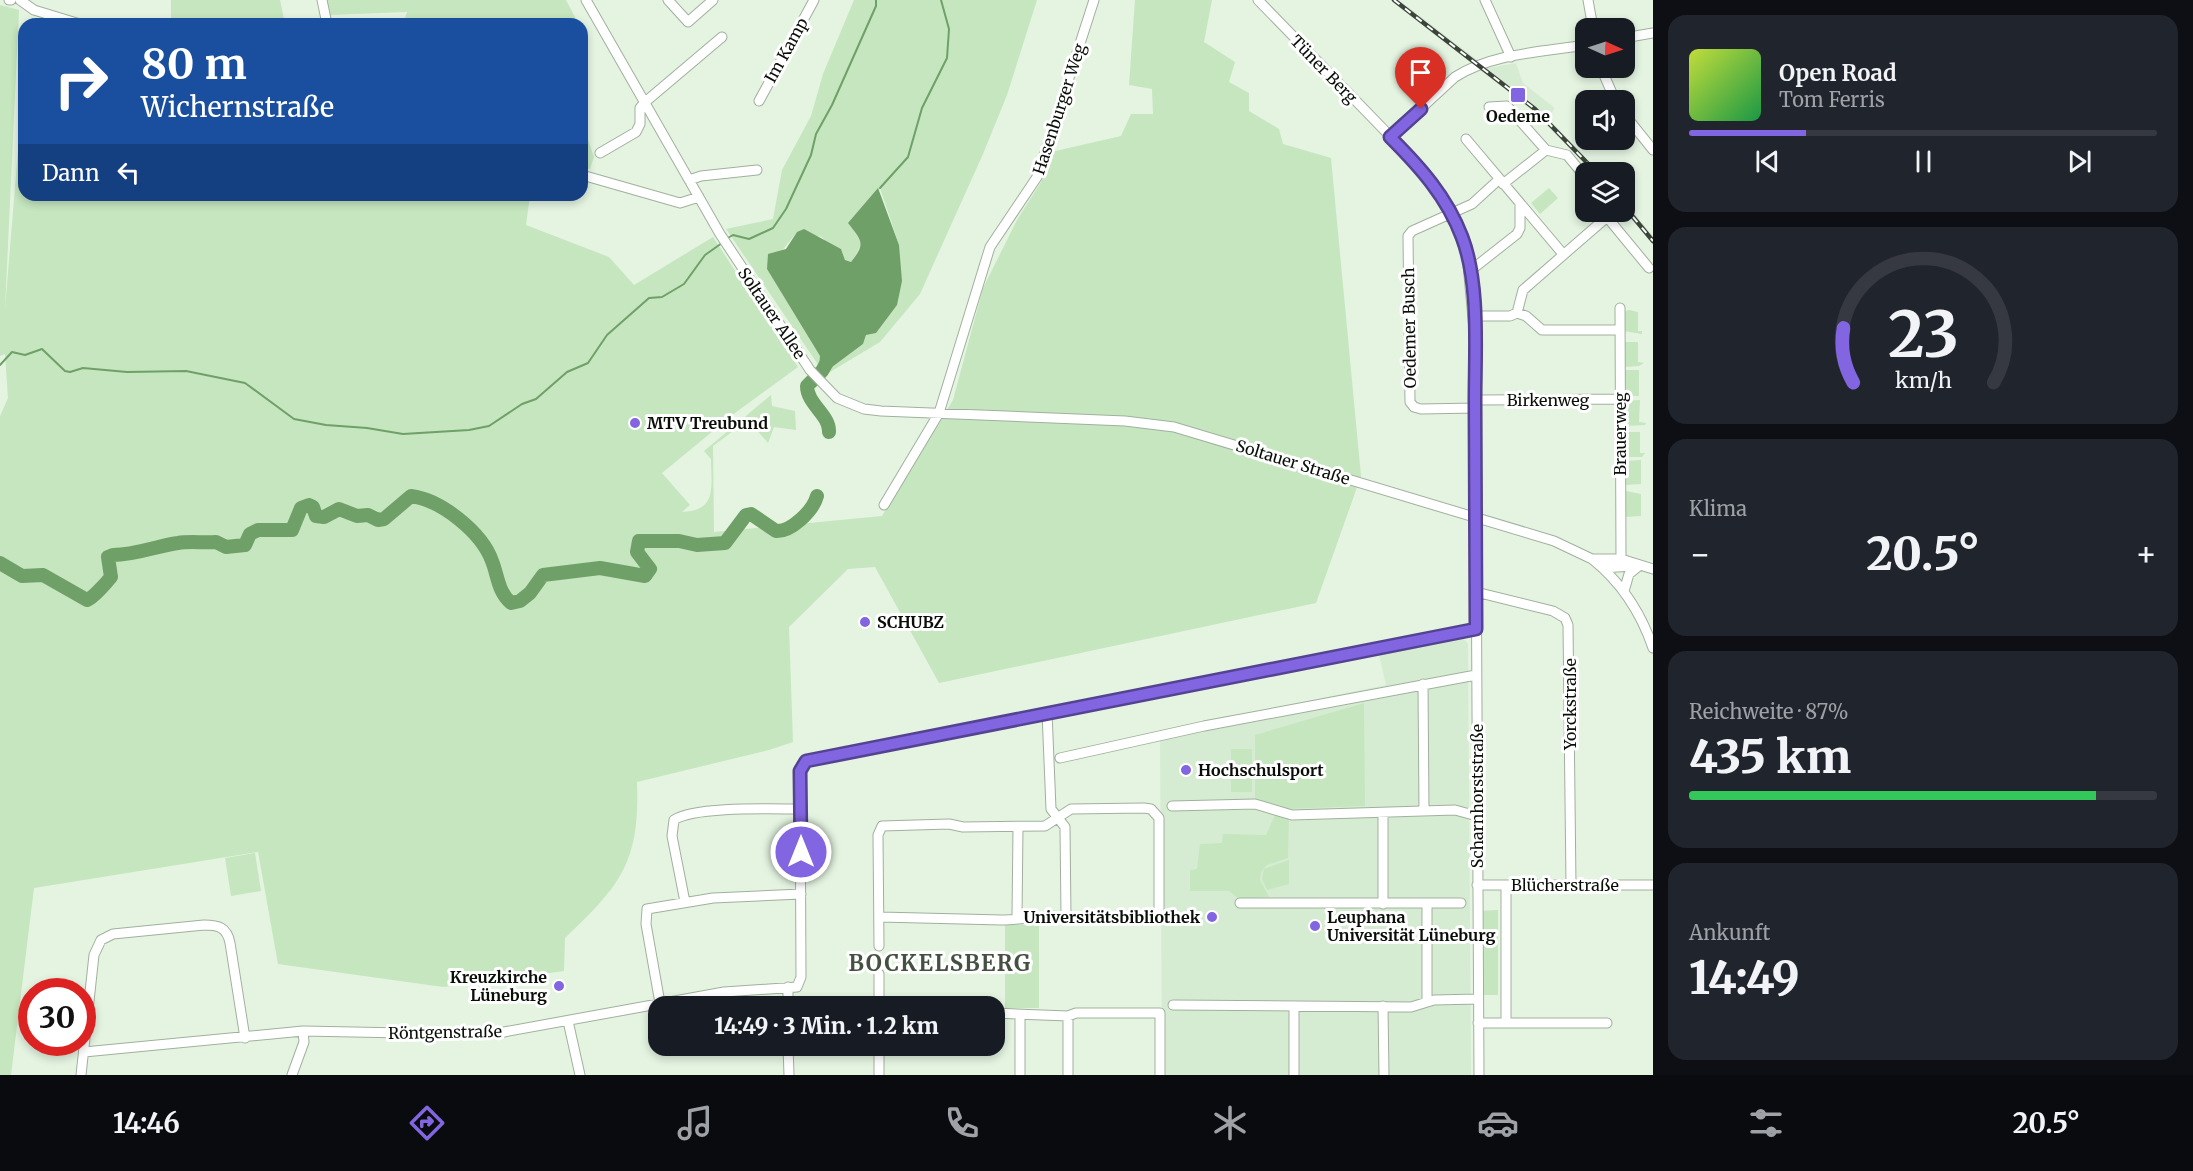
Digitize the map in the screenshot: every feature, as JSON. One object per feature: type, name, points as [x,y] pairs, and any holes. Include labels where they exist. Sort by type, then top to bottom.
[{"type":"street","points":[[20,0],[34,10],[60,18]]},
{"type":"street","points":[[322,0],[326,18]]},
{"type":"street","points":[[586,0],[699,197],[680,202],[588,177]]},
{"type":"street","points":[[668,0],[688,22],[713,0]]},
{"type":"street","name":"Im Kamp","points":[[759,101],[814,0]]},
{"type":"street","name":"Hasenburger Weg","points":[[884,505],[939,413],[983,266],[999,230],[1037,177],[1094,0]]},
{"type":"street","name":"Tüner Berg","points":[[1258,0],[1424,171],[1451,212],[1462,237],[1470,271],[1474,316]]},
{"type":"street","points":[[1485,0],[1511,57]]},
{"type":"street","points":[[1588,0],[1591,18]]},
{"type":"street","points":[[1635,36],[1653,33]]},
{"type":"street","points":[[600,153],[636,132],[640,124],[640,108],[644,103],[722,37]]},
{"type":"street","points":[[1390,137],[1455,77],[1479,65],[1511,57],[1575,47]]},
{"type":"street","points":[[1489,107],[1507,106],[1546,150],[1567,155],[1575,165]]},
{"type":"street","points":[[1635,128],[1653,150]]},
{"type":"street","points":[[1466,139],[1501,177],[1499,184]]},
{"type":"street","points":[[1451,212],[1472,204],[1546,150]]},
{"type":"street","points":[[689,180],[701,176],[757,170]]},
{"type":"street","points":[[1499,184],[1520,204],[1563,254]]},
{"type":"street","name":"Soltauer Allee","points":[[699,197],[727,245],[810,370],[837,398],[864,409],[939,413]]},
{"type":"street","points":[[1470,271],[1517,234],[1520,228],[1520,204]]},
{"type":"street","name":"Oedemer Busch","points":[[1451,212],[1412,231],[1408,236],[1410,402],[1414,407],[1421,409],[1475,404]]},
{"type":"street","points":[[1516,313],[1523,290],[1597,222]]},
{"type":"street","points":[[1612,222],[1649,268]]},
{"type":"street","name":"Brauerweg","points":[[1617,559],[1620,308]]},
{"type":"street","points":[[1474,316],[1510,316],[1516,313],[1526,316],[1542,330],[1620,330]]},
{"type":"street","name":"Scharnhorststraße","points":[[1474,316],[1479,1075]]},
{"type":"street","name":"Birkenweg","points":[[1475,404],[1620,399]]},
{"type":"street","name":"Soltauer Straße","points":[[939,413],[1125,421],[1174,427],[1554,542],[1592,559],[1617,559],[1653,569]]},
{"type":"street","points":[[1592,559],[1604,568],[1624,591],[1646,628],[1653,648]]},
{"type":"street","points":[[1604,568],[1617,559]]},
{"type":"street","points":[[1624,591],[1629,574],[1640,566]]},
{"type":"street","name":"Soltauer Straße","points":[[1604,568],[1640,566]]},
{"type":"street","name":"Yorckstraße","points":[[1476,592],[1553,611],[1565,618],[1568,625],[1571,885]]},
{"type":"street","points":[[659,996],[646,910],[685,902],[755,895],[801,894],[802,765],[826,756],[1476,629]]},
{"type":"street","points":[[1060,758],[1253,717],[1476,675]]},
{"type":"street","points":[[1424,684],[1424,811]]},
{"type":"street","points":[[1047,712],[1051,809],[1065,827],[1066,917]]},
{"type":"street","points":[[1172,806],[1255,804],[1292,815],[1455,810],[1477,816]]},
{"type":"street","points":[[879,946],[878,835],[882,826],[949,824],[963,827],[1045,826],[1071,809],[1144,808],[1151,810],[1159,818],[1159,920],[1066,917],[1017,917],[1002,920],[880,917]]},
{"type":"street","points":[[685,902],[672,836],[674,820],[690,814],[801,809]]},
{"type":"street","points":[[1383,813],[1383,903]]},
{"type":"street","points":[[1017,917],[1018,827]]},
{"type":"street","name":"Blücherstraße","points":[[1478,885],[1653,885]]},
{"type":"street","points":[[1506,885],[1506,1023]]},
{"type":"street","name":"Röntgenstraße","points":[[701,996],[724,992],[797,987],[800,982],[801,894]]},
{"type":"street","points":[[1240,903],[1461,903]]},
{"type":"street","points":[[1427,903],[1427,1002]]},
{"type":"street","points":[[92,978],[94,955],[99,942],[106,936],[178,926],[219,926],[227,933],[245,1038]]},
{"type":"street","points":[[879,974],[879,996]]},
{"type":"street","points":[[788,987],[788,996]]},
{"type":"street","points":[[1173,1005],[1411,1007],[1427,1002],[1478,999]]},
{"type":"street","name":"Röntgenstraße","points":[[96,1051],[245,1038],[303,1030],[467,1034],[520,1030],[648,1005]]},
{"type":"street","points":[[1294,1006],[1294,1075]]},
{"type":"street","points":[[1383,1006],[1384,1075]]},
{"type":"street","points":[[1005,1014],[1068,1016],[1076,1013],[1160,1013],[1160,1075]]},
{"type":"street","points":[[1020,1016],[1020,1075]]},
{"type":"street","points":[[1068,1016],[1068,1075]]},
{"type":"street","points":[[568,1021],[580,1075]]},
{"type":"street","points":[[1478,1023],[1607,1023]]},
{"type":"street","points":[[292,1075],[304,1042],[303,1030]]},
{"type":"street","points":[[81,1075],[83,1056]]},
{"type":"street","points":[[788,1056],[789,1075]]},
{"type":"street","points":[[879,1056],[879,1075]]},
{"type":"shaded area","points":[[171,0],[280,0],[284,18],[171,18]]},
{"type":"shaded area","points":[[324,0],[566,0],[575,18],[405,18],[407,12],[328,15]]},
{"type":"shaded area","points":[[854,0],[1037,0],[1007,95],[920,294],[880,342],[825,375],[824,373],[863,344],[899,245],[880,188],[864,237],[851,262],[845,260],[841,249],[827,243],[822,237],[797,232],[767,269],[820,356],[819,366],[726,229],[773,219],[782,170],[811,116],[823,74]]},
{"type":"shaded area","points":[[1135,0],[1212,0],[1204,42],[1235,62],[1229,82],[1249,93],[1249,111],[1279,129],[1283,144],[1331,158],[1361,476],[1316,603],[939,683],[875,567],[848,569],[789,627],[793,742],[637,782],[635,833],[630,853],[623,870],[600,903],[565,938],[564,971],[443,987],[278,964],[258,852],[34,888],[23,978],[18,978],[18,1018],[11,1075],[0,1075],[0,416],[8,398],[5,354],[0,356],[0,5],[19,10],[5,309],[18,150],[18,201],[529,201],[526,225],[609,257],[634,285],[713,237],[798,367],[735,413],[662,473],[690,505],[682,512],[694,511],[707,502],[710,495],[711,459],[704,451],[771,395],[772,406],[795,411],[796,430],[774,427],[768,443],[748,420],[713,446],[714,532],[882,516],[953,400],[983,288],[1017,220],[1041,182],[1051,152],[1121,136],[1131,114],[1153,114],[1152,89],[1129,85]]},
{"type":"shaded area","points":[[1390,0],[1399,0],[1488,68],[1516,63],[1523,83],[1555,108],[1548,118],[1575,147],[1575,150],[1578,150],[1590,162],[1582,162],[1534,112]]},
{"type":"shaded area","points":[[588,140],[594,157],[590,169],[588,168]]},
{"type":"shaded area","points":[[878,188],[899,245],[902,281],[897,305],[876,333],[866,335],[863,344],[824,373],[819,366],[820,356],[767,269],[768,254],[786,249],[797,232],[804,229],[841,249],[845,260],[851,262],[859,250],[860,242],[848,223]]},
{"type":"shaded area","points":[[1549,188],[1558,198],[1540,214],[1531,203]]},
{"type":"shaded area","points":[[1635,214],[1653,236],[1653,245],[1635,222]]},
{"type":"shaded area","points":[[1629,310],[1638,312],[1638,331],[1642,331],[1642,334],[1623,331],[1622,312]]},
{"type":"shaded area","points":[[1623,342],[1638,342],[1638,362],[1644,363],[1639,366],[1624,367]]},
{"type":"shaded area","points":[[1624,370],[1639,370],[1639,396],[1624,396]]},
{"type":"shaded area","points":[[1640,400],[1639,422],[1646,423],[1645,425],[1624,426],[1624,401]]},
{"type":"shaded area","points":[[1625,432],[1640,432],[1640,453],[1645,453],[1642,457],[1625,457]]},
{"type":"shaded area","points":[[1641,460],[1641,484],[1625,485],[1625,461]]},
{"type":"shaded area","points":[[1626,491],[1641,494],[1641,516],[1626,517]]},
{"type":"shaded area","name":"Leuphana Universität Lüneburg","points":[[1462,637],[1468,644],[1471,1075],[1162,1075],[1160,731],[1386,685],[1379,655]]},
{"type":"shaded area","points":[[1364,703],[1365,806],[1285,809],[1255,803],[1255,735]]},
{"type":"shaded area","points":[[1231,749],[1252,749],[1252,792],[1231,792]]},
{"type":"shaded area","points":[[1275,815],[1289,816],[1288,858],[1267,865],[1261,872],[1260,880],[1269,897],[1239,899],[1229,891],[1190,891],[1190,870],[1197,869],[1200,844],[1222,843],[1223,834],[1266,835]]},
{"type":"shaded area","points":[[255,853],[261,891],[231,896],[225,858]]},
{"type":"shaded area","points":[[1289,860],[1289,884],[1267,890],[1262,879],[1264,869]]},
{"type":"shaded area","points":[[1498,910],[1498,995],[1481,995],[1480,911]]},
{"type":"shaded area","points":[[1039,924],[1039,1008],[1005,1008],[1005,925]]},
{"type":"waterway","points":[[726,239],[733,235],[749,239],[773,228],[786,209],[811,155],[816,134],[832,105],[876,6],[876,0]]},
{"type":"waterway","points":[[880,188],[908,157],[922,108],[947,58],[949,29],[941,0]]},
{"type":"waterway","points":[[0,365],[12,352],[25,355],[42,349],[65,371],[70,372],[83,368],[127,372],[186,371],[245,383],[294,419],[403,434],[469,430],[489,426],[522,404],[536,399],[567,372],[588,363],[607,335],[649,298],[662,297],[684,284],[705,255],[722,243]]},
{"type":"waterway","points":[[829,432],[826,420],[811,398],[807,386],[822,371],[830,357]]},
{"type":"waterway","points":[[0,563],[22,576],[43,575],[87,600],[111,577],[108,557],[113,555],[130,554],[182,542],[216,542],[226,547],[245,545],[250,534],[258,530],[292,530],[301,508],[309,505],[313,507],[316,516],[324,517],[339,509],[357,516],[368,515],[378,520],[384,519],[411,496],[448,511],[470,529],[487,550],[501,589],[511,603],[520,601],[530,593],[543,575],[600,568],[645,576],[650,569],[637,552],[639,541],[679,541],[697,545],[725,543],[746,515],[751,514],[776,531],[788,528],[801,520],[817,496]]},
{"type":"railway","points":[[1394,0],[1535,109],[1586,162]]},
{"type":"railway","points":[[1635,219],[1653,241]]},
{"type":"place","name":"Oedeme","points":[[1518,95]]},
{"type":"place","name":"MTV Treubund","points":[[635,423]]},
{"type":"place","name":"SCHUBZ","points":[[865,622]]},
{"type":"place","name":"Hochschulsport","points":[[1186,770]]},
{"type":"place","name":"Universitätsbibliothek","points":[[1212,917]]},
{"type":"place","name":"Leuphana Universität Lüneburg","points":[[1315,926]]},
{"type":"place","name":"Kreuzkirche Lüneburg","points":[[559,986]]},
{"type":"district","name":"BOCKELSBERG","points":[[940,963]]},
{"type":"route","points":[[801,852],[800,771],[806,761],[1476,629],[1475,341],[1467,253],[1451,212],[1437,189],[1424,171],[1390,137],[1421,109]]}]
